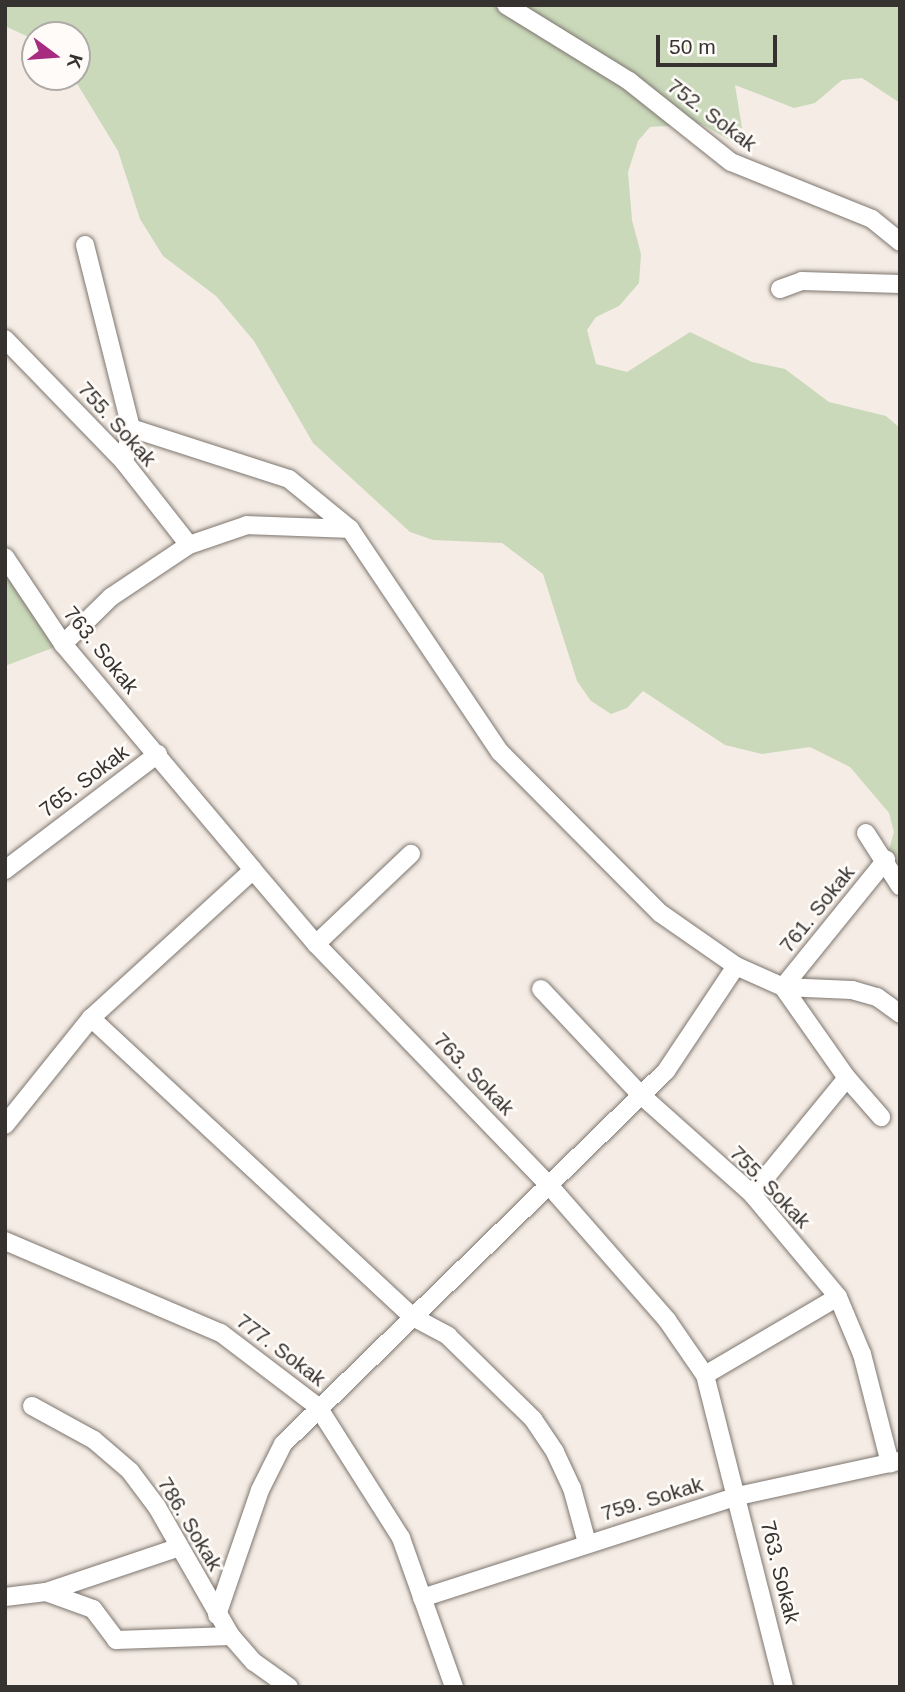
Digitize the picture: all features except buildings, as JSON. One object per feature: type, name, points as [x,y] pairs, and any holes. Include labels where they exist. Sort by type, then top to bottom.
[{"type":"street","name":"752. Sokak","points":[[506,5],[629,81],[731,162],[872,219],[900,242]]},
{"type":"street","points":[[85,245],[131,428],[124,462]]},
{"type":"street","points":[[780,289],[802,281],[900,284]]},
{"type":"street","name":"755. Sokak","points":[[5,339],[124,462],[189,545]]},
{"type":"street","points":[[131,428],[289,479],[350,529],[500,752],[660,913],[736,967],[783,987],[852,990],[877,997],[900,1014]]},
{"type":"street","points":[[63,644],[111,597],[189,545],[247,526],[350,529]]},
{"type":"street","name":"763. Sokak","points":[[5,557],[63,644],[316,944],[548,1184],[667,1320],[705,1375],[738,1496],[784,1687]]},
{"type":"street","name":"765. Sokak","points":[[5,870],[158,754]]},
{"type":"street","points":[[866,833],[886,860],[900,886]]},
{"type":"street","points":[[316,944],[411,854]]},
{"type":"street","name":"761. Sokak","points":[[783,987],[886,860]]},
{"type":"street","points":[[5,1125],[91,1018],[253,870]]},
{"type":"street","points":[[218,1615],[260,1490],[283,1444],[666,1071],[736,967]]},
{"type":"street","points":[[783,987],[847,1078],[881,1117]]},
{"type":"street","name":"755. Sokak","points":[[541,989],[641,1095],[752,1194],[838,1297],[862,1354],[895,1462]]},
{"type":"street","points":[[91,1018],[413,1317],[448,1336],[533,1419],[555,1452],[572,1488],[587,1543]]},
{"type":"street","points":[[752,1194],[847,1078]]},
{"type":"street","name":"777. Sokak","points":[[5,1241],[221,1333],[318,1407],[401,1538],[454,1687]]},
{"type":"street","points":[[705,1375],[838,1297]]},
{"type":"street","name":"786. Sokak","points":[[32,1406],[94,1440],[130,1471],[157,1507],[177,1548],[231,1636],[289,1687]]},
{"type":"street","name":"759. Sokak","points":[[422,1598],[738,1496],[895,1462]]},
{"type":"street","points":[[5,1597],[46,1592],[177,1548]]},
{"type":"street","points":[[46,1592],[93,1609],[116,1640],[231,1636]]},
{"type":"green space","points":[[5,5],[900,5],[900,103],[862,78],[842,80],[815,103],[794,108],[735,85],[742,128],[731,141],[701,124],[650,127],[638,141],[628,172],[632,220],[641,254],[639,283],[619,306],[596,317],[587,330],[596,364],[627,372],[690,332],[752,362],[785,369],[829,402],[886,416],[900,428],[900,886],[886,860],[894,832],[889,813],[850,767],[810,747],[762,754],[725,745],[643,691],[627,708],[611,714],[591,701],[577,681],[543,574],[502,543],[433,540],[410,532],[313,443],[254,341],[216,296],[163,256],[140,219],[118,151],[82,91],[91,91],[91,21],[21,21],[21,33],[5,26]]},
{"type":"green space","points":[[5,557],[63,644],[5,666]]}]
